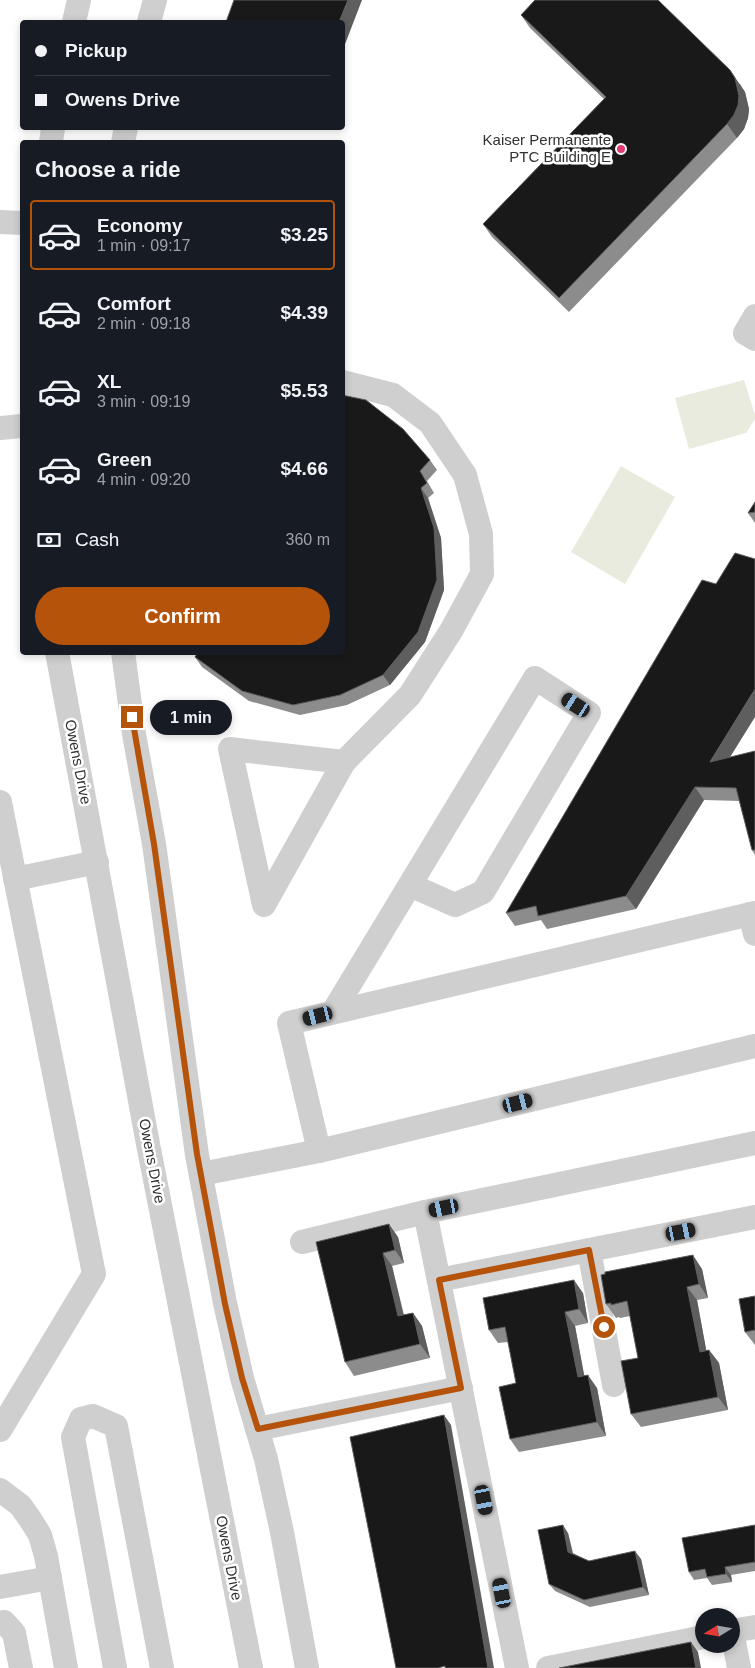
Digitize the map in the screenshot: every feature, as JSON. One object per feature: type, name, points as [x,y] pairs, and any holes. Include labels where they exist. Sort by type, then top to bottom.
[{"type":"street","points":[[74,20],[79,0]]},
{"type":"street","points":[[150,20],[155,0]]},
{"type":"street","points":[[0,222],[20,223]]},
{"type":"street","points":[[755,316],[745,333],[755,340]]},
{"type":"street","points":[[344,762],[230,748],[264,905],[344,762],[410,695],[451,630],[482,574],[481,534],[464,475],[430,423],[393,395],[345,383]]},
{"type":"street","points":[[0,428],[20,426]]},
{"type":"street","name":"Owens Drive","points":[[58,655],[148,1144],[251,1668]]},
{"type":"street","points":[[123,655],[134,734],[154,844],[201,1174],[225,1304],[242,1378],[266,1459],[282,1532],[307,1668]]},
{"type":"street","points":[[333,1012],[535,678],[589,714],[482,892],[455,905],[410,885]]},
{"type":"street","points":[[0,802],[94,1274],[0,1430]]},
{"type":"street","points":[[15,879],[97,862]]},
{"type":"street","points":[[319,1151],[289,1023],[753,920]]},
{"type":"street","points":[[201,1174],[319,1151],[755,1046]]},
{"type":"street","points":[[302,1242],[425,1212],[755,1143]]},
{"type":"street","points":[[425,1212],[517,1668]]},
{"type":"street","points":[[439,1280],[755,1217]]},
{"type":"street","points":[[589,1250],[614,1385]]},
{"type":"street","points":[[258,1429],[461,1388]]},
{"type":"street","points":[[114,1668],[73,1437],[80,1419],[93,1416],[116,1426],[162,1668]]},
{"type":"street","points":[[0,1490],[20,1505],[40,1535],[50,1578],[66,1668]]},
{"type":"street","points":[[0,1588],[50,1578]]},
{"type":"street","points":[[0,1623],[4,1622],[14,1633],[21,1668]]},
{"type":"street","points":[[740,1630],[755,1627]]},
{"type":"street","points":[[548,1668],[695,1639]]},
{"type":"street","points":[[736,1653],[739,1668]]},
{"type":"shaded area","points":[[744,380],[755,415],[755,419],[746,433],[689,449],[675,398]]},
{"type":"shaded area","points":[[621,466],[675,497],[625,584],[571,552]]},
{"type":"building","points":[[234,0],[348,0],[340,20],[227,20]]},
{"type":"building","points":[[535,0],[658,0],[730,70],[735,78],[739,96],[734,115],[727,124],[559,298],[483,224],[606,97],[521,15]]},
{"type":"building","points":[[345,396],[366,400],[403,429],[430,460],[420,471],[427,483],[421,488],[434,528],[437,580],[418,632],[383,675],[340,695],[293,705],[242,691],[195,657],[196,655],[345,655]]},
{"type":"building","points":[[755,502],[755,512],[748,513]]},
{"type":"building","points":[[735,553],[755,559],[755,689],[710,762],[755,751],[755,850],[752,850],[736,788],[695,787],[626,896],[538,916],[536,906],[506,913],[702,580],[716,584]]},
{"type":"building","points":[[389,1224],[395,1250],[383,1253],[398,1316],[413,1313],[420,1344],[345,1362],[316,1242]]},
{"type":"building","points":[[693,1255],[699,1284],[687,1287],[700,1352],[709,1350],[718,1397],[631,1414],[621,1361],[638,1358],[627,1301],[611,1305],[611,1303],[606,1304],[601,1275],[605,1274],[605,1272]]},
{"type":"building","points":[[574,1280],[579,1309],[565,1312],[578,1377],[588,1375],[597,1422],[510,1439],[499,1387],[516,1383],[505,1327],[489,1330],[483,1298]]},
{"type":"building","points":[[755,1296],[755,1330],[745,1332],[739,1299]]},
{"type":"building","points":[[444,1415],[488,1668],[445,1668],[445,1666],[438,1668],[396,1668],[350,1437]]},
{"type":"building","points":[[563,1525],[568,1552],[589,1561],[635,1551],[643,1587],[584,1600],[549,1584],[538,1530]]},
{"type":"building","points":[[755,1525],[755,1562],[725,1567],[726,1574],[707,1577],[705,1569],[689,1572],[682,1538]]},
{"type":"building","points":[[691,1642],[696,1668],[559,1668]]},
{"type":"place","name":"Kaiser Permanente PTC Building E","points":[[621,149]]},
{"type":"route","points":[[132,717],[154,844],[197,1154],[225,1304],[242,1378],[258,1429],[461,1388],[439,1280],[589,1250],[604,1327]]}]
